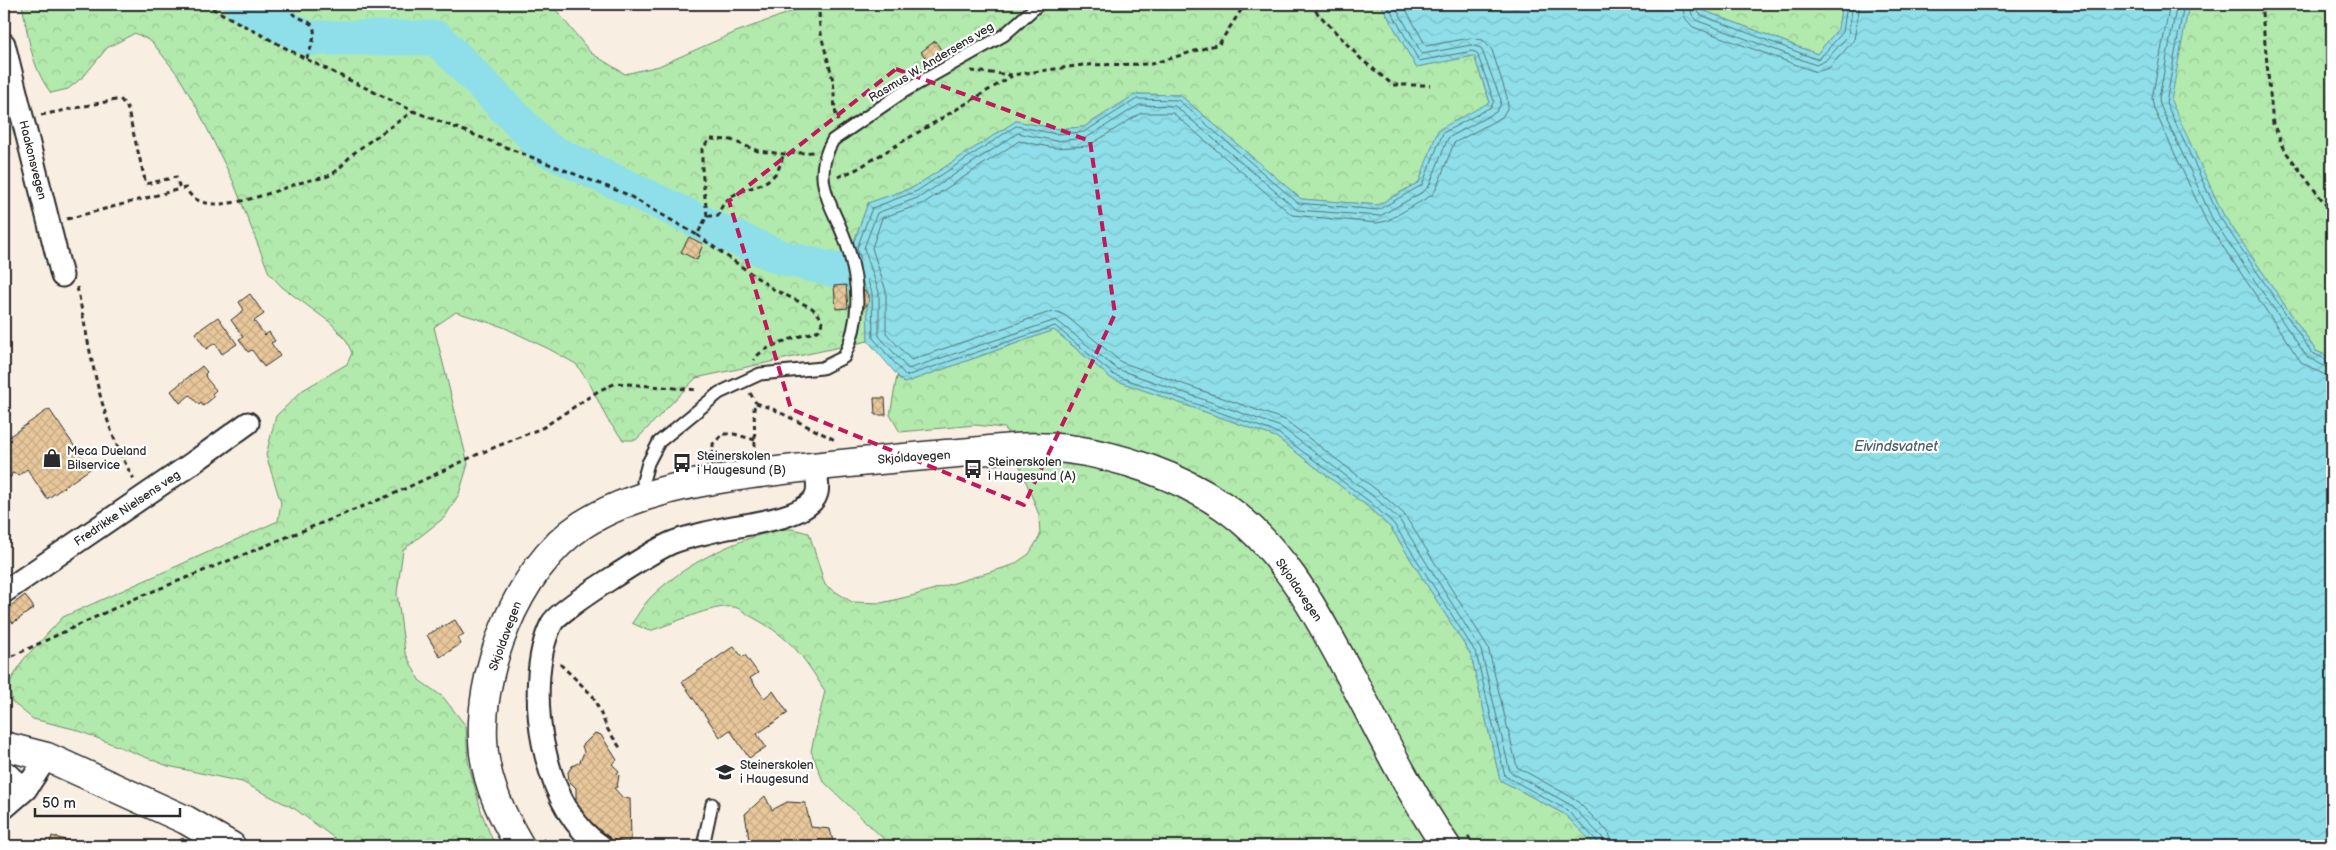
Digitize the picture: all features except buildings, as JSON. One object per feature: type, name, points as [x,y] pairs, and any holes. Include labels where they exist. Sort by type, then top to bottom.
[{"type":"main road","name":"Skjoldavegen","points":[[530,841],[502,817],[491,785],[484,754],[483,718],[489,680],[503,633],[523,587],[544,558],[562,540],[584,524],[644,489],[814,466],[1026,446],[1069,449],[1110,458],[1151,471],[1222,506],[1254,531],[1279,559],[1302,592],[1410,787],[1455,838]]},
{"type":"main road","points":[[4,746],[47,757],[186,820],[232,846]]},
{"type":"street","name":"Haakonsvegen","points":[[4,44],[69,278]]},
{"type":"street","name":"Fredrikke Nielsens veg","points":[[4,592],[248,423]]},
{"type":"street","points":[[601,846],[594,842],[573,820],[558,791],[546,753],[538,718],[543,650],[552,623],[560,614],[670,544],[720,529],[788,515],[804,507],[815,498],[818,486],[814,466]]},
{"type":"street","points":[[4,808],[26,789],[47,757]]},
{"type":"street","points":[[4,771],[26,789]]},
{"type":"lane","name":"Rasmus W. Andersens veg","points":[[827,151],[834,140],[845,132],[903,92],[1004,34],[1039,4]]},
{"type":"lane","points":[[644,489],[648,463],[659,442],[719,393],[760,374],[822,368],[844,357],[854,337],[857,316],[857,286],[848,248],[829,206],[822,170],[827,151]]},
{"type":"lane","points":[[703,846],[712,804]]},
{"type":"path","points":[[204,4],[306,59],[413,111],[626,194],[697,235],[773,289],[812,308],[819,315],[822,323],[819,330],[768,348],[756,356],[751,365],[748,379]]},
{"type":"path","points":[[291,4],[293,14],[315,28],[312,47],[306,59]]},
{"type":"path","points":[[820,4],[818,17],[821,38],[833,82],[834,109],[845,132]]},
{"type":"path","points":[[947,68],[1012,75],[1083,65],[1151,64],[1219,44],[1245,4]]},
{"type":"path","points":[[1309,4],[1361,59],[1393,85],[1430,85]]},
{"type":"path","points":[[2258,4],[2262,13],[2273,124],[2286,152],[2332,213]]},
{"type":"path","points":[[824,183],[857,169],[1012,75]]},
{"type":"path","points":[[37,116],[120,99],[127,107],[146,184],[176,176],[180,189]]},
{"type":"path","points":[[73,217],[186,188],[189,194],[200,202],[240,203],[303,181],[332,174],[354,153],[413,111]]},
{"type":"path","points":[[697,235],[707,216],[702,149],[710,139],[731,140],[758,151],[784,154],[827,151]]},
{"type":"path","points":[[707,216],[718,216],[720,207],[726,200],[741,190],[765,182],[777,172],[784,154]]},
{"type":"path","points":[[69,278],[101,404],[122,460],[145,496]]},
{"type":"path","points":[[4,660],[134,599],[398,492],[476,455],[544,427],[598,391],[616,383],[719,393]]},
{"type":"path","points":[[755,447],[754,408],[756,403],[773,409],[838,442]]},
{"type":"path","points":[[713,456],[713,444],[723,434],[755,440]]},
{"type":"path","points":[[543,650],[575,677],[593,696],[608,730],[621,749]]},
{"type":"path","points":[[1455,838],[1474,846]]},
{"type":"path","points":[[530,841],[549,846]]},
{"type":"highlighted area","points":[[896,69],[1090,141],[1115,314],[1024,505],[791,409],[729,201]]},
{"type":"green space","points":[[22,4],[551,4],[591,53],[625,74],[659,66],[736,32],[813,4],[1381,4],[1416,67],[1474,56],[1490,103],[1439,130],[1419,182],[1378,205],[1301,199],[1180,95],[1136,94],[1084,127],[1057,129],[1016,121],[914,187],[868,203],[852,247],[867,294],[868,341],[696,378],[636,440],[623,440],[607,419],[591,386],[576,364],[503,327],[456,312],[434,327],[468,464],[459,494],[445,517],[403,550],[397,593],[405,652],[419,680],[443,697],[466,726],[468,762],[482,814],[495,846],[345,846],[295,809],[242,782],[168,766],[74,729],[33,719],[12,702],[9,684],[23,660],[63,617],[278,521],[281,503],[266,455],[276,416],[303,390],[347,364],[352,353],[346,340],[331,323],[282,287],[269,273],[233,181],[198,110],[178,75],[152,42],[135,33],[107,48],[84,76],[68,89],[51,93],[44,83],[35,62]]},
{"type":"green space","points":[[1701,4],[1842,4],[1838,29],[1817,54],[1702,10]]},
{"type":"green space","points":[[2189,4],[2332,4],[2332,358],[2316,351],[2223,214],[2170,101]]},
{"type":"green space","points":[[1054,330],[1112,379],[1276,437],[1367,506],[1391,528],[1471,655],[1500,780],[1564,814],[1596,846],[891,846],[823,781],[811,751],[825,691],[796,649],[778,633],[734,607],[703,612],[649,631],[632,623],[650,598],[678,574],[731,545],[786,529],[809,533],[825,585],[852,602],[881,603],[915,595],[1013,565],[1029,554],[1040,536],[1039,515],[1005,428],[975,425],[900,432],[890,415],[897,376],[904,383]]},
{"type":"water","name":"Eivindsvatnet","points":[[1381,4],[1701,4],[1702,10],[1817,54],[1838,29],[1842,4],[2189,4],[2171,101],[2223,214],[2316,351],[2332,358],[2332,846],[1596,846],[1564,814],[1500,780],[1471,655],[1391,528],[1367,506],[1276,437],[1112,379],[1054,330],[904,383],[868,341],[867,294],[852,247],[868,203],[914,187],[1016,121],[1057,129],[1084,127],[1136,94],[1180,95],[1301,199],[1378,205],[1419,182],[1438,130],[1490,102],[1474,56],[1416,67]]},
{"type":"waterway","points":[[241,4],[307,38],[437,38],[546,149],[724,233],[780,257],[851,274]]},
{"type":"place","name":"Meca Dueland Bilservice","points":[[52,458]]},
{"type":"place","name":"Steinerskolen i Haugesund (B)","points":[[682,463]]},
{"type":"place","name":"Steinerskolen i Haugesund (A)","points":[[973,469]]},
{"type":"place","name":"Steinerskolen i Haugesund","points":[[725,772]]}]
